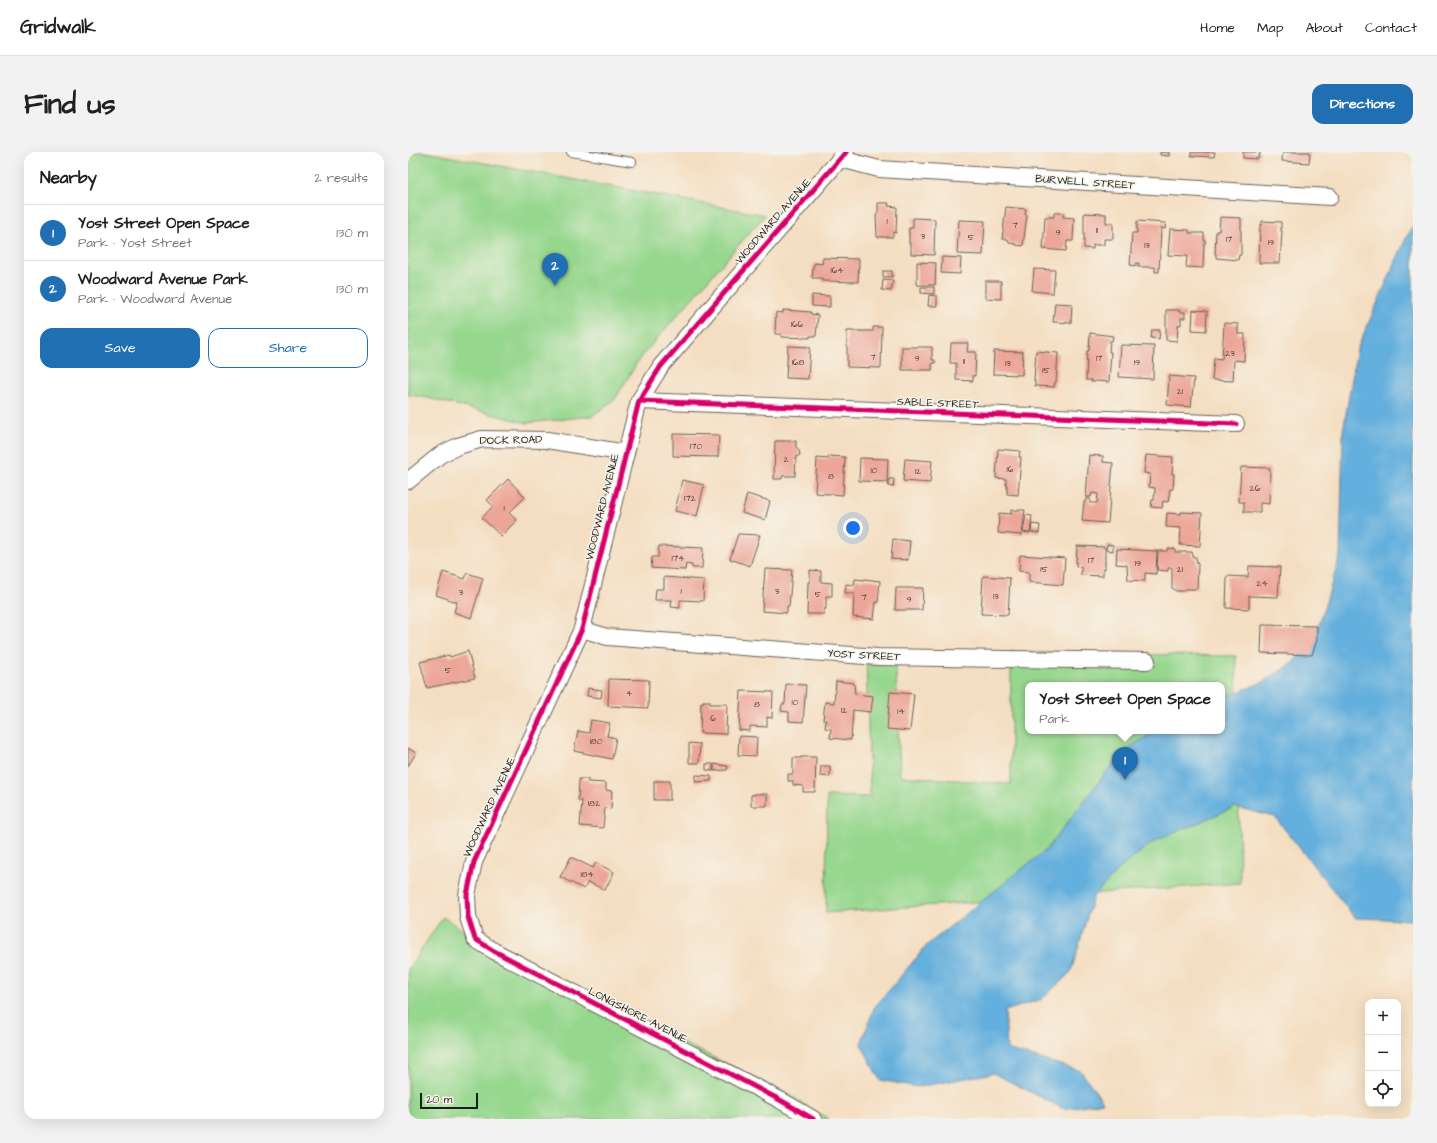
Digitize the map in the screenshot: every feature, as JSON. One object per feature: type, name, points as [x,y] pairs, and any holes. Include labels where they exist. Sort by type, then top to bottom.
[{"type":"street","name":"BURWELL STREET","points":[[844,155],[879,169],[1330,197]]},
{"type":"street","name":"WOODWARD AVENUE","points":[[468,917],[467,895],[474,862],[582,629],[639,401],[661,366],[844,155]]},
{"type":"street","name":"SABLE STREET","points":[[639,401],[1236,424]]},
{"type":"street","name":"DOCK ROAD","points":[[408,481],[440,455],[458,446],[482,439],[547,440],[626,453]]},
{"type":"street","name":"YOST STREET","points":[[582,629],[608,637],[878,656],[1147,661]]},
{"type":"street","name":"LONGSHORE AVENUE","points":[[468,917],[475,939],[494,951],[780,1100],[813,1119]]},
{"type":"lane","points":[[571,152],[632,162]]},
{"type":"green space","points":[[408,152],[425,152],[765,215],[640,358],[615,399],[592,416],[527,423],[424,397],[408,395]]},
{"type":"green space","points":[[866,649],[895,649],[900,776],[1011,784],[1011,652],[1236,656],[1240,883],[826,913],[827,796],[870,797]]},
{"type":"green space","points":[[443,917],[493,950],[782,1091],[829,1119],[408,1119],[408,969]]},
{"type":"water","points":[[1413,226],[1413,920],[1355,918],[1275,817],[1235,807],[1155,841],[1122,866],[1093,897],[1071,972],[1042,999],[1005,1011],[1007,1049],[1081,1071],[1103,1102],[1064,1109],[993,1073],[918,1087],[880,1080],[861,1044],[874,1008],[927,945],[1047,849],[1122,752],[1151,734],[1225,734],[1225,697],[1261,683],[1293,663],[1317,631],[1340,556],[1343,431],[1357,349],[1407,236]]},
{"type":"building","points":[[1160,152],[1169,152],[1169,156],[1160,155]]},
{"type":"building","points":[[1191,152],[1215,152],[1214,157],[1191,156]]},
{"type":"building","points":[[1243,152],[1260,152],[1260,155],[1258,159],[1243,158]]},
{"type":"building","points":[[1283,152],[1310,152],[1309,163],[1282,161]]},
{"type":"building","points":[[878,203],[889,203],[888,206],[897,207],[896,233],[893,232],[893,237],[877,237],[876,214],[878,212]]},
{"type":"building","points":[[1006,207],[1026,209],[1025,215],[1027,215],[1023,246],[1009,243],[1008,239],[1002,239]]},
{"type":"building","points":[[1054,213],[1064,213],[1063,217],[1074,218],[1073,241],[1067,241],[1066,251],[1043,249],[1045,217],[1054,217]]},
{"type":"building","points":[[1084,213],[1106,214],[1106,223],[1113,223],[1113,239],[1104,239],[1104,245],[1093,245],[1093,249],[1084,248]]},
{"type":"building","points":[[1220,217],[1241,218],[1241,255],[1239,255],[1238,260],[1216,258],[1216,231],[1219,231]]},
{"type":"building","points":[[913,218],[935,219],[934,255],[911,254],[911,244],[909,244],[909,228],[913,228]]},
{"type":"building","points":[[959,220],[985,221],[983,255],[957,254]]},
{"type":"building","points":[[1137,221],[1166,223],[1165,229],[1161,228],[1159,272],[1155,272],[1155,267],[1138,267],[1139,263],[1136,263],[1136,266],[1130,265],[1132,233],[1137,233]]},
{"type":"building","points":[[1262,221],[1281,222],[1282,231],[1280,263],[1259,263],[1260,225],[1262,225]]},
{"type":"building","points":[[1170,229],[1189,230],[1189,233],[1204,233],[1205,243],[1203,268],[1186,267],[1187,256],[1168,255]]},
{"type":"building","points":[[942,257],[961,258],[960,274],[941,273]]},
{"type":"building","points":[[823,258],[859,259],[858,282],[822,281],[822,278],[812,278],[815,263],[822,264]]},
{"type":"building","points":[[917,262],[936,263],[935,285],[917,285]]},
{"type":"building","points":[[1034,269],[1055,270],[1053,293],[1032,291]]},
{"type":"building","points":[[883,271],[892,271],[892,277],[883,277]]},
{"type":"building","points":[[883,280],[893,281],[891,291],[882,290]]},
{"type":"building","points":[[985,281],[1001,281],[1001,299],[985,298]]},
{"type":"building","points":[[921,287],[934,287],[934,294],[921,293]]},
{"type":"building","points":[[812,295],[830,296],[830,307],[812,306]]},
{"type":"building","points":[[929,295],[937,296],[937,306],[928,306]]},
{"type":"building","points":[[1055,303],[1072,304],[1071,323],[1053,322]]},
{"type":"building","points":[[783,310],[811,312],[811,314],[818,315],[816,336],[810,336],[810,338],[781,337],[781,334],[775,334],[776,312],[783,313]]},
{"type":"building","points":[[1166,310],[1179,310],[1179,312],[1185,312],[1185,318],[1181,318],[1181,325],[1178,325],[1177,341],[1166,340]]},
{"type":"building","points":[[1193,310],[1207,311],[1206,331],[1192,330]]},
{"type":"building","points":[[1224,323],[1238,324],[1238,334],[1245,334],[1244,361],[1234,360],[1233,381],[1212,380],[1214,358],[1222,359]]},
{"type":"building","points":[[873,327],[882,327],[881,368],[847,367],[847,331],[873,331]]},
{"type":"building","points":[[1152,330],[1160,330],[1159,339],[1151,338]]},
{"type":"building","points":[[1090,333],[1113,336],[1112,341],[1110,341],[1109,352],[1111,352],[1109,382],[1091,382],[1092,380],[1086,380],[1087,351],[1089,351]]},
{"type":"building","points":[[951,343],[968,343],[967,352],[976,352],[975,376],[973,375],[973,381],[956,380],[956,363],[950,363]]},
{"type":"building","points":[[1121,345],[1154,346],[1153,379],[1119,377]]},
{"type":"building","points":[[788,346],[810,347],[808,379],[786,378]]},
{"type":"building","points":[[902,347],[932,347],[932,360],[935,360],[935,363],[932,363],[932,370],[902,370]]},
{"type":"building","points":[[994,351],[1023,352],[1022,375],[993,374]]},
{"type":"building","points":[[1036,351],[1058,353],[1056,382],[1054,387],[1035,386]]},
{"type":"building","points":[[1169,376],[1194,378],[1191,407],[1167,405]]},
{"type":"building","points":[[673,434],[719,435],[718,457],[673,456]]},
{"type":"building","points":[[775,441],[796,441],[796,447],[799,450],[800,455],[796,457],[795,476],[782,476],[782,479],[774,479]]},
{"type":"building","points":[[998,449],[1020,451],[1019,457],[1021,457],[1018,495],[1007,494],[1006,479],[996,478]]},
{"type":"building","points":[[1089,455],[1103,456],[1103,462],[1113,463],[1108,523],[1082,521],[1084,502],[1086,499],[1090,499],[1090,503],[1097,503],[1098,494],[1092,493],[1091,497],[1086,497]]},
{"type":"building","points":[[1146,455],[1173,457],[1173,489],[1170,489],[1168,502],[1163,501],[1162,508],[1151,507],[1152,500],[1154,500],[1155,488],[1149,487],[1150,474],[1144,473]]},
{"type":"building","points":[[829,456],[845,457],[843,495],[815,493],[817,458],[828,459]]},
{"type":"building","points":[[860,458],[888,459],[887,482],[859,481]]},
{"type":"building","points":[[905,459],[932,461],[930,483],[903,481]]},
{"type":"building","points":[[1241,467],[1270,468],[1269,504],[1260,503],[1260,512],[1244,512],[1244,502],[1239,502]]},
{"type":"building","points":[[508,479],[525,497],[509,513],[517,520],[501,536],[482,518],[493,506],[487,500]]},
{"type":"building","points":[[889,479],[894,479],[893,487],[888,486]]},
{"type":"building","points":[[682,480],[704,485],[697,516],[675,511]]},
{"type":"building","points":[[747,494],[770,501],[765,520],[742,513]]},
{"type":"building","points":[[1011,510],[1025,510],[1022,535],[998,533],[999,513],[1011,514]]},
{"type":"building","points":[[1181,512],[1202,513],[1200,546],[1180,545],[1181,528],[1166,527],[1167,513],[1181,514]]},
{"type":"building","points":[[1026,515],[1032,516],[1030,533],[1023,532]]},
{"type":"building","points":[[1032,524],[1040,525],[1039,533],[1031,532]]},
{"type":"building","points":[[738,534],[760,535],[750,566],[730,559]]},
{"type":"building","points":[[893,539],[910,541],[908,560],[891,559]]},
{"type":"building","points":[[1107,544],[1113,545],[1113,551],[1106,550]]},
{"type":"building","points":[[659,546],[703,548],[702,568],[692,568],[692,565],[686,564],[685,570],[651,568],[652,557],[658,557]]},
{"type":"building","points":[[1077,546],[1105,547],[1105,569],[1103,569],[1103,576],[1081,575],[1081,567],[1076,566]]},
{"type":"building","points":[[1168,548],[1175,549],[1175,552],[1192,552],[1193,557],[1196,557],[1198,564],[1197,589],[1176,591],[1172,588],[1172,568],[1168,568],[1168,571],[1157,570],[1158,551],[1167,551]]},
{"type":"building","points":[[1117,549],[1157,551],[1156,574],[1145,573],[1145,581],[1128,580],[1127,565],[1116,564]]},
{"type":"building","points":[[1020,555],[1065,558],[1063,585],[1029,582],[1029,572],[1019,571]]},
{"type":"building","points":[[1249,566],[1280,567],[1278,597],[1249,596],[1249,609],[1226,608],[1227,576],[1248,577]]},
{"type":"building","points":[[765,569],[792,570],[789,607],[787,606],[787,613],[762,611]]},
{"type":"building","points":[[810,570],[821,571],[821,582],[832,583],[832,596],[826,596],[826,609],[824,609],[824,614],[807,614]]},
{"type":"building","points":[[443,572],[465,579],[467,573],[483,578],[471,618],[454,612],[457,602],[436,595]]},
{"type":"building","points":[[983,576],[1010,578],[1008,615],[981,614]]},
{"type":"building","points":[[664,577],[704,580],[703,601],[680,600],[680,608],[671,607],[672,600],[655,600],[656,589],[664,589]]},
{"type":"building","points":[[855,579],[880,581],[878,603],[876,602],[874,619],[853,617],[854,593],[845,593],[846,584],[854,585]]},
{"type":"building","points":[[896,588],[923,588],[922,610],[895,610]]},
{"type":"building","points":[[1262,625],[1317,626],[1317,640],[1312,655],[1261,653]]},
{"type":"building","points":[[468,651],[475,678],[427,688],[420,662],[449,655],[450,657]]},
{"type":"building","points":[[609,679],[649,680],[648,708],[608,706]]},
{"type":"building","points":[[836,681],[854,683],[855,694],[873,696],[871,712],[853,710],[851,740],[830,738],[831,729],[825,728],[826,720],[823,720],[825,702],[834,703]]},
{"type":"building","points":[[786,684],[806,685],[803,722],[789,721],[789,712],[781,711],[782,704],[785,704]]},
{"type":"building","points":[[588,688],[602,690],[601,698],[587,696]]},
{"type":"building","points":[[741,691],[773,692],[772,718],[767,717],[767,727],[750,726],[750,731],[739,730]]},
{"type":"building","points":[[890,692],[914,694],[910,731],[887,729]]},
{"type":"building","points":[[703,701],[710,701],[710,704],[727,704],[726,734],[700,733],[701,703],[703,703]]},
{"type":"building","points":[[591,720],[610,723],[607,736],[616,738],[612,759],[574,751],[578,731],[589,733]]},
{"type":"building","points":[[739,736],[757,737],[756,756],[738,755]]},
{"type":"building","points":[[689,743],[700,744],[699,763],[689,763]]},
{"type":"building","points":[[408,748],[416,753],[408,766]]},
{"type":"building","points":[[816,757],[815,792],[803,792],[803,786],[793,785],[793,781],[788,781],[788,774],[793,774],[793,758]]},
{"type":"building","points":[[706,764],[713,764],[713,771],[706,770]]},
{"type":"building","points":[[714,764],[728,766],[727,770],[714,771]]},
{"type":"building","points":[[821,766],[830,766],[830,777],[820,776]]},
{"type":"building","points":[[696,775],[711,776],[711,781],[695,782]]},
{"type":"building","points":[[579,779],[588,779],[588,782],[606,783],[606,790],[612,791],[611,809],[605,808],[603,828],[580,826],[582,801],[578,800]]},
{"type":"building","points":[[654,781],[670,781],[670,800],[654,800]]},
{"type":"building","points":[[767,794],[767,806],[751,806],[751,795]]},
{"type":"building","points":[[571,857],[593,868],[596,863],[614,872],[605,890],[588,882],[584,889],[560,877]]},
{"type":"cycle path","points":[[813,1119],[780,1100],[494,951],[475,939],[468,917],[467,895],[474,862],[582,629],[639,401],[661,366],[846,152]]},
{"type":"cycle path","points":[[639,401],[1236,424]]},
{"type":"place","name":"Woodward Avenue Park","points":[[555,286]]},
{"type":"place","name":"Yost Street Open Space","points":[[1125,780]]}]
